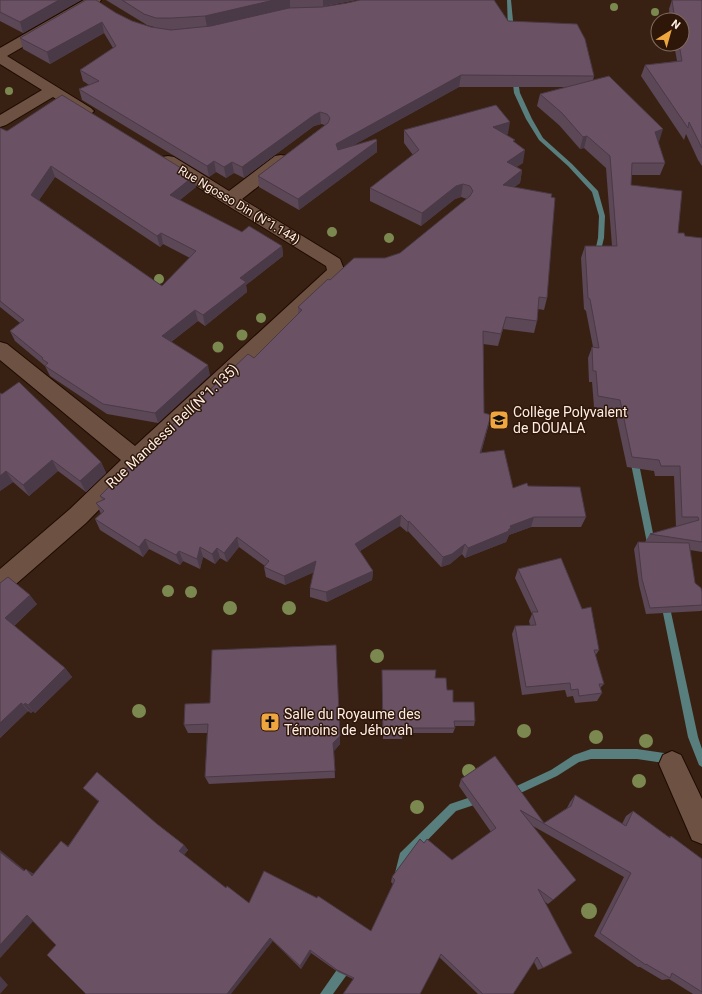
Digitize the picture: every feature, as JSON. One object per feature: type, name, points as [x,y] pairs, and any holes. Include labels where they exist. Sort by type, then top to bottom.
[{"type":"street","points":[[0,54],[94,0],[107,8]]},
{"type":"street","points":[[0,58],[100,120]]},
{"type":"street","points":[[0,122],[52,91]]},
{"type":"street","points":[[230,199],[296,149]]},
{"type":"street","name":"Rue Ngosso Din (N°1.144)","points":[[155,153],[230,199],[342,263]]},
{"type":"street","name":"Rue Mandessi Bell(N°1.135)","points":[[0,584],[78,516],[135,459],[336,272],[342,263]]},
{"type":"street","points":[[0,349],[135,459]]},
{"type":"street","points":[[672,764],[702,830]]},
{"type":"building","points":[[0,0],[59,0],[20,22],[0,12]]},
{"type":"building","points":[[86,0],[96,0],[132,21],[151,27],[171,30],[211,26],[289,8],[322,7],[360,0],[494,0],[508,21],[577,24],[585,39],[594,76],[461,75],[336,144],[338,150],[376,139],[377,141],[298,199],[258,176],[328,123],[330,118],[327,114],[320,112],[314,115],[242,167],[232,162],[224,167],[214,161],[207,166],[79,89],[99,81],[80,70],[116,46],[102,22],[47,52],[20,38]]},
{"type":"building","points":[[122,0],[274,0],[205,16],[156,18],[144,14]]},
{"type":"building","points":[[672,0],[702,0],[702,148],[689,122],[688,128],[645,65],[682,61],[680,52],[690,52],[690,12],[674,12]]},
{"type":"building","points":[[609,76],[663,129],[655,132],[665,163],[632,163],[631,185],[682,191],[678,233],[684,233],[685,236],[702,238],[702,542],[650,534],[699,520],[698,517],[682,517],[680,466],[661,466],[659,460],[632,457],[620,400],[598,396],[596,371],[593,371],[592,347],[599,348],[590,299],[588,298],[585,246],[617,246],[610,156],[587,136],[583,137],[562,113],[540,94]]},
{"type":"building","points":[[62,95],[194,176],[170,195],[242,232],[249,226],[282,246],[240,278],[246,282],[203,315],[195,310],[162,336],[208,365],[155,413],[103,404],[45,366],[48,363],[42,359],[43,358],[10,331],[24,320],[0,301],[0,128],[7,131]],"holes":[[[51,166],[157,236],[161,233],[196,251],[162,286],[31,195]]]},
{"type":"building","points":[[496,105],[510,122],[493,127],[515,140],[513,141],[525,150],[507,162],[522,170],[503,185],[552,194],[551,197],[555,198],[547,298],[539,297],[537,321],[506,317],[501,334],[483,331],[484,413],[491,415],[480,453],[504,450],[513,488],[527,483],[528,486],[580,487],[586,517],[534,517],[510,526],[511,528],[508,530],[509,531],[468,548],[465,544],[452,554],[443,557],[409,521],[408,522],[401,515],[355,544],[373,571],[326,592],[310,588],[316,561],[284,576],[264,567],[269,561],[237,537],[224,553],[217,548],[212,554],[200,547],[197,559],[179,551],[176,555],[145,539],[139,547],[95,519],[104,511],[96,503],[105,499],[100,496],[140,455],[248,354],[254,358],[302,310],[298,307],[328,279],[330,280],[354,258],[385,258],[400,253],[470,196],[473,191],[470,186],[463,184],[456,186],[422,213],[370,188],[419,150],[404,130]]},
{"type":"building","points":[[19,382],[101,462],[80,481],[52,460],[23,485],[6,471],[0,476],[0,393],[2,394]]},
{"type":"building","points":[[638,542],[689,543],[695,583],[701,588],[702,592],[702,605],[650,608],[642,579]]},
{"type":"building","points":[[561,558],[582,609],[591,607],[599,650],[594,650],[604,684],[599,684],[602,693],[579,696],[578,689],[571,690],[570,683],[526,687],[515,626],[536,625],[532,612],[538,612],[518,569]]},
{"type":"building","points":[[8,577],[30,595],[5,618],[65,668],[28,705],[21,703],[0,723],[0,583]]},
{"type":"building","name":"Salle du Royaume des Témoins de Jéhovah","points":[[336,645],[340,736],[333,743],[335,771],[205,777],[208,724],[184,725],[185,704],[210,703],[212,650]]},
{"type":"building","points":[[382,670],[436,670],[435,678],[446,678],[447,690],[453,690],[453,702],[474,702],[475,721],[454,721],[455,728],[403,728],[403,735],[383,735]]},
{"type":"building","points":[[495,756],[544,823],[571,806],[575,795],[626,826],[633,811],[702,859],[702,992],[672,973],[670,978],[646,965],[600,933],[631,873],[520,810],[576,880],[553,900],[538,889],[572,953],[543,968],[537,957],[513,994],[483,994],[441,954],[420,994],[343,994],[354,978],[337,970],[310,950],[300,966],[270,938],[227,994],[86,994],[47,955],[56,945],[27,915],[0,945],[0,852],[24,871],[26,869],[32,876],[61,841],[68,847],[99,801],[83,788],[97,772],[157,824],[184,845],[179,851],[226,888],[227,886],[249,903],[264,871],[317,898],[318,896],[371,931],[395,880],[392,877],[420,839],[424,843],[427,839],[452,860],[496,828],[461,779]]},
{"type":"waterway","points":[[509,0],[511,31]]},
{"type":"waterway","points":[[514,76],[517,93],[529,119],[541,139],[570,165],[595,191],[602,216],[601,238],[597,256]]},
{"type":"waterway","points":[[634,459],[651,543]]},
{"type":"waterway","points":[[665,603],[693,737],[702,762]]},
{"type":"waterway","points":[[511,793],[554,773],[577,758],[591,754],[637,754],[664,758]]},
{"type":"waterway","points":[[400,873],[404,857],[453,807],[480,799]]},
{"type":"waterway","points":[[326,994],[347,965]]},
{"type":"place","name":"Collège Polyvalent de DOUALA","points":[[499,420]]},
{"type":"place","name":"Salle du Royaume des Témoins de Jéhovah","points":[[270,722]]}]
